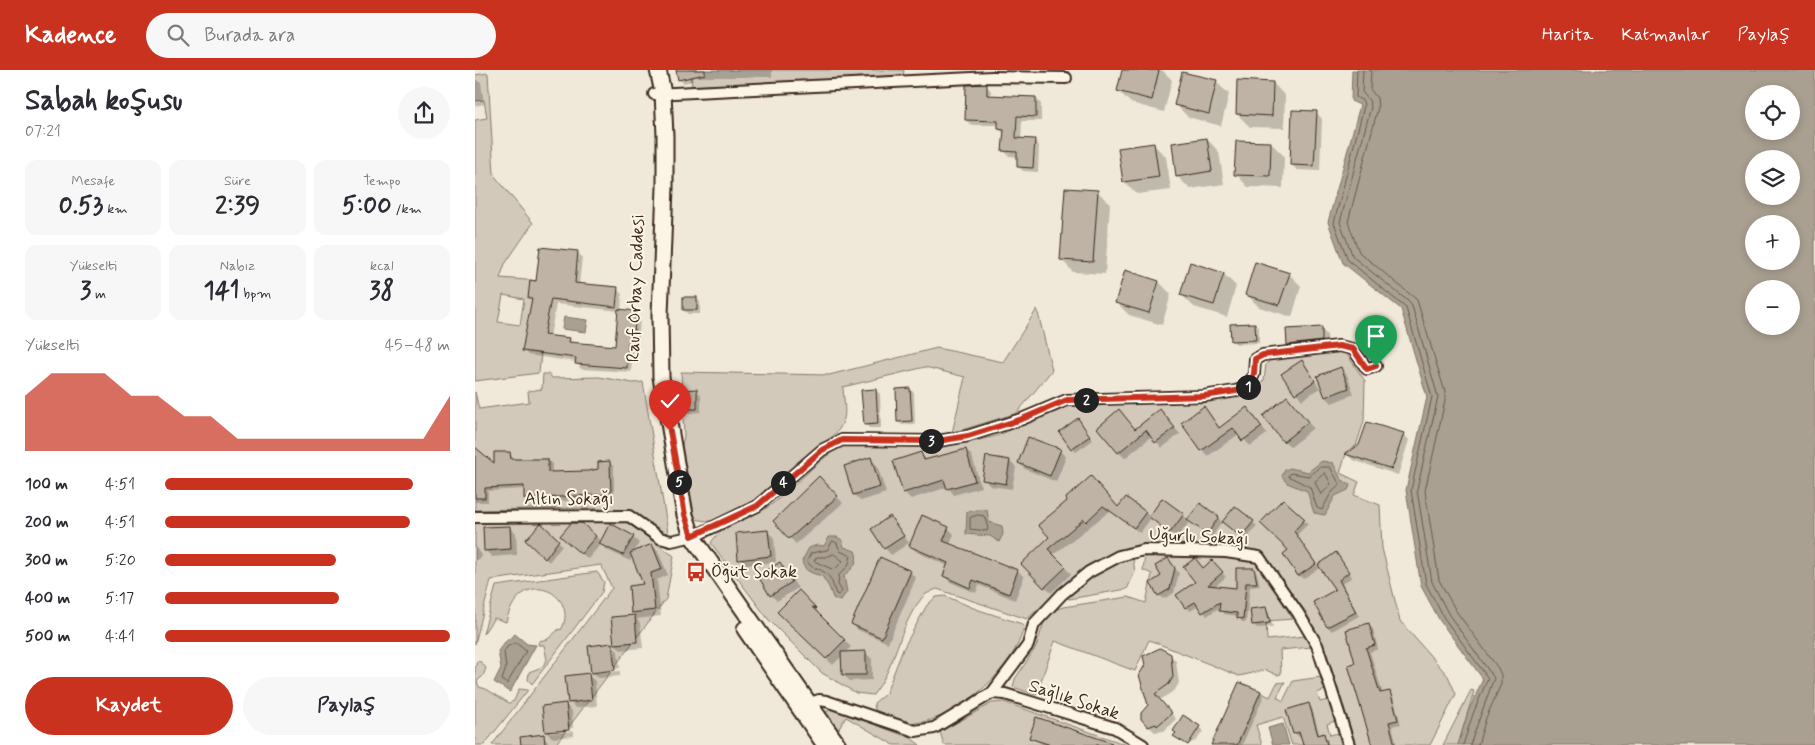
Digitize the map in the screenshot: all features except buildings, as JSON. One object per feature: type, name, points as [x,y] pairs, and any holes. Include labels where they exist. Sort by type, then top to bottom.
[{"type":"street","name":"Rauf Orbay Caddesi","points":[[649,70],[659,94]]},
{"type":"street","name":"Rauf Orbay Caddesi","points":[[658,70],[665,187],[660,315],[661,377],[689,537],[805,705]]},
{"type":"street","points":[[911,70],[911,82]]},
{"type":"street","points":[[659,94],[992,77],[1065,78]]},
{"type":"street","points":[[689,537],[757,506],[822,450],[842,440],[938,441],[968,436],[1022,419],[1067,400],[1204,396],[1236,391],[1248,387],[1254,374],[1255,359],[1263,355],[1339,346],[1353,349],[1367,369],[1376,366]]},
{"type":"street","name":"Altın Sokağı","points":[[475,517],[629,516],[660,538],[671,541],[689,537]]},
{"type":"street","name":"Uğurlu Sokağı","points":[[805,705],[826,700],[915,731],[934,728],[992,693],[1028,645],[1033,624],[1051,605],[1089,572],[1119,556],[1144,550],[1225,552],[1259,557],[1298,613],[1317,645],[1349,745]]},
{"type":"street","name":"Sağlık Sokak","points":[[992,693],[1005,694],[1115,728],[1143,745]]},
{"type":"street","points":[[805,705],[825,745]]},
{"type":"street","points":[[805,705],[838,745]]},
{"type":"shaded area","points":[[689,70],[904,70],[903,77],[692,86]]},
{"type":"shaded area","points":[[488,73],[494,175],[533,223],[505,264],[500,278],[540,281],[539,309],[531,352],[541,354],[539,373],[475,381],[475,120],[487,118],[484,100],[475,101],[475,75]],"holes":[[[503,295],[524,299],[520,325],[498,322]]]},
{"type":"shaded area","points":[[1037,309],[1052,370],[1017,413],[952,433],[965,377],[925,367],[843,387],[844,419],[842,425],[833,436],[773,486],[739,511],[710,521],[695,519],[682,446],[684,436],[681,372],[829,375],[937,348],[1003,362]]},
{"type":"shaded area","points":[[1339,350],[1346,353],[1365,381],[1364,421],[1356,446],[1347,451],[1340,473],[1359,482],[1354,495],[1380,505],[1382,548],[1400,621],[1448,676],[1456,694],[1430,745],[1356,745],[1325,648],[1306,612],[1261,552],[1226,549],[1117,552],[1088,565],[1027,619],[937,589],[924,596],[913,610],[887,673],[873,695],[856,693],[822,673],[768,619],[711,543],[728,526],[765,509],[775,502],[822,460],[843,445],[934,446],[966,443],[996,436],[1069,406],[1208,401],[1237,397],[1253,392],[1264,380],[1266,364],[1272,359]]},
{"type":"shaded area","points":[[543,374],[549,374],[552,378],[599,377],[633,383],[643,382],[668,532],[665,533],[632,511],[586,508],[475,510],[475,392],[479,409],[529,402],[528,391],[542,389]]},
{"type":"shaded area","points":[[622,519],[674,556],[666,599],[555,745],[492,745],[612,588],[601,565],[491,580],[475,644],[475,521]]},
{"type":"shaded area","points":[[1145,554],[1226,557],[1257,562],[1293,619],[1266,621],[1267,640],[1305,636],[1312,647],[1280,650],[1281,674],[1277,675],[1266,670],[1239,676],[1149,640],[1135,671],[1055,641],[1036,695],[1013,687],[1015,679],[1036,647],[1044,622],[1052,611],[1063,607],[1128,597],[1146,603],[1152,574],[1143,570]]},
{"type":"shaded area","points":[[1129,558],[1133,559],[1135,572],[1127,589],[1069,599],[1067,596],[1095,575]]},
{"type":"shaded area","points":[[597,572],[604,582],[602,592],[532,684],[528,680],[529,672],[542,667],[547,660],[544,645],[538,645],[539,641],[548,639],[559,629],[561,630],[565,617],[563,606],[556,596],[547,590],[535,589],[524,593],[513,604],[506,622],[494,618],[483,634],[496,586]]},
{"type":"shaded area","points":[[945,596],[976,609],[1022,624],[1024,626],[1019,642],[997,674],[982,689],[966,702],[949,712],[931,720],[910,723],[875,710],[874,703],[886,693],[903,649],[927,605],[936,597]]},
{"type":"shaded area","points":[[477,661],[481,662],[486,668],[483,676],[477,681],[479,687],[486,689],[509,703],[514,701],[519,689],[528,690],[484,745],[475,745],[475,669]]},
{"type":"shaded area","points":[[1321,677],[1325,690],[1317,693],[1320,702],[1328,700],[1335,721],[1327,724],[1330,735],[1338,733],[1341,745],[1292,745],[1283,717],[1256,725],[1262,745],[1229,745],[1260,692],[1270,697],[1277,683],[1285,682],[1277,697],[1283,701],[1293,681]]},
{"type":"shaded area","points":[[1471,690],[1474,691],[1458,745],[1443,745]]},
{"type":"shaded area","points":[[1004,702],[1127,745],[944,745],[940,732],[992,703]]},
{"type":"shaded area","points":[[832,709],[911,738],[920,745],[894,745],[846,717],[838,730],[825,715],[827,711]]},
{"type":"water","points":[[1352,70],[1815,70],[1815,745],[1458,745],[1468,712],[1483,679],[1440,621],[1421,586],[1406,490],[1427,397],[1401,309],[1343,263],[1328,222],[1360,105],[1351,101]]},
{"type":"water","points":[[564,317],[588,320],[586,332],[562,329]]},
{"type":"water","points":[[1322,461],[1333,463],[1341,479],[1350,485],[1348,490],[1335,496],[1325,515],[1314,513],[1307,491],[1287,483],[1282,476],[1285,470],[1290,468],[1308,472]]},
{"type":"water","points":[[987,510],[989,522],[1002,526],[1003,534],[999,542],[990,536],[966,534],[967,512]]},
{"type":"water","points":[[829,537],[837,537],[842,540],[844,547],[855,551],[857,559],[850,571],[844,576],[847,592],[840,601],[833,598],[822,576],[807,570],[802,561],[809,548],[817,545],[824,546]]},
{"type":"water","points":[[515,634],[527,644],[536,645],[510,692],[494,682],[501,668],[498,651]]},
{"type":"water","points":[[1283,724],[1289,745],[1273,745],[1268,728]]},
{"type":"place","name":"Öğüt Sokak","points":[[696,572]]},
{"type":"route","points":[[670,431],[685,515],[692,536],[757,506],[822,450],[842,440],[938,441],[968,436],[1022,419],[1067,400],[1204,396],[1236,391],[1248,387],[1254,374],[1255,359],[1263,355],[1339,346],[1353,349],[1367,369],[1376,366]]}]
